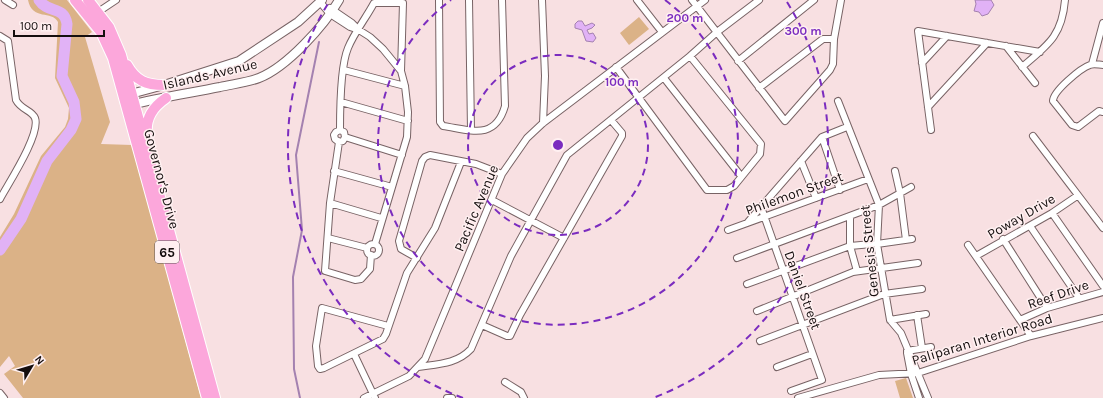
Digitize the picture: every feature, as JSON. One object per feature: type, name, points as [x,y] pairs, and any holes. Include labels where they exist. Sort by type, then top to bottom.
[{"type":"highway","name":"Governor's Drive","points":[[75,0],[109,27],[121,55],[128,94],[207,398]]},
{"type":"highway","name":"Governor's Drive","points":[[88,0],[128,94]]},
{"type":"highway","points":[[121,55],[132,73],[139,80],[150,85],[164,85]]},
{"type":"highway","points":[[149,153],[146,129],[148,119],[156,105],[166,98]]},
{"type":"highway","name":"Governor's Drive","points":[[131,105],[149,153],[215,398]]},
{"type":"street","points":[[5,0],[13,5]]},
{"type":"street","points":[[94,15],[116,0]]},
{"type":"street","name":"Islands Avenue","points":[[131,105],[254,80],[268,74],[304,43],[332,12],[338,0]]},
{"type":"street","points":[[439,0],[440,122],[443,126],[471,130],[489,130],[504,113],[502,0]]},
{"type":"street","points":[[469,0],[471,130]]},
{"type":"street","points":[[542,0],[545,76],[543,123]]},
{"type":"street","points":[[637,0],[662,32]]},
{"type":"street","points":[[692,0],[785,121],[830,70],[834,58],[834,39],[841,0]]},
{"type":"street","name":"Pacific Avenue","points":[[364,398],[374,396],[409,376],[425,359],[502,174],[528,138],[543,123],[705,0]]},
{"type":"street","points":[[418,367],[448,363],[465,356],[471,349],[511,256],[567,155],[638,97],[664,78],[716,32],[759,0]]},
{"type":"street","points":[[738,61],[814,0]]},
{"type":"street","points":[[1022,67],[1050,44],[1056,36],[1061,23],[1065,0]]},
{"type":"street","points":[[321,1],[350,27],[359,30],[383,49],[401,71]]},
{"type":"street","name":"Islands Avenue","points":[[128,94],[164,85],[239,61],[298,22],[321,1]]},
{"type":"street","points":[[340,130],[340,102],[348,48],[374,3],[403,3],[401,71],[405,86],[408,121],[407,137],[381,218],[375,244]]},
{"type":"street","points":[[1092,64],[1103,23]]},
{"type":"street","points":[[931,130],[918,31],[1040,52]]},
{"type":"street","points":[[0,36],[8,41],[18,106],[35,117],[37,126],[29,146],[0,200]]},
{"type":"street","points":[[922,63],[947,36]]},
{"type":"street","points":[[759,88],[819,42],[824,39],[834,39]]},
{"type":"street","points":[[928,106],[987,43]]},
{"type":"street","points":[[1006,46],[1035,83]]},
{"type":"street","points":[[616,67],[707,190],[727,190],[734,186],[760,154],[761,144],[690,56]]},
{"type":"street","points":[[1103,65],[1092,64],[1082,69],[1056,92],[1053,101],[1072,125],[1078,126],[1099,112],[1103,112]]},
{"type":"street","points":[[344,70],[405,86]]},
{"type":"street","points":[[664,78],[741,176]]},
{"type":"street","points":[[340,102],[408,121]]},
{"type":"street","name":"Genesis Street","points":[[838,102],[879,205],[875,244],[881,267],[884,294],[890,320],[901,333],[915,373],[928,398]]},
{"type":"street","points":[[482,326],[510,336],[520,315],[622,136],[622,133],[611,120]]},
{"type":"street","points":[[748,223],[822,137],[847,127]]},
{"type":"street","points":[[340,130],[344,132],[345,137]]},
{"type":"street","points":[[340,130],[334,135],[338,142],[330,203],[325,271],[355,280],[361,279],[370,269],[371,255],[367,248]]},
{"type":"street","points":[[1033,136],[1077,196],[1103,228]]},
{"type":"street","points":[[345,137],[402,155]]},
{"type":"street","points":[[338,142],[343,141],[345,137]]},
{"type":"street","points":[[822,137],[840,190]]},
{"type":"street","points":[[417,258],[401,249],[399,241],[422,161],[425,157],[430,155],[476,164],[502,174]]},
{"type":"street","points":[[801,161],[816,198]]},
{"type":"street","points":[[388,326],[322,308],[316,346],[318,366],[320,369],[324,368],[383,339],[388,326],[407,273],[435,228],[461,162]]},
{"type":"street","points":[[334,171],[392,187]]},
{"type":"street","points":[[747,284],[850,246],[909,240],[895,171]]},
{"type":"street","name":"Philemon Street","points":[[728,230],[868,179]]},
{"type":"street","points":[[737,258],[879,205],[911,187]]},
{"type":"street","name":"Poway Drive","points":[[976,256],[1003,239],[1052,213],[1077,196]]},
{"type":"street","points":[[492,200],[531,219],[564,238]]},
{"type":"street","points":[[330,203],[381,218]]},
{"type":"street","name":"Daniel Street","points":[[761,207],[822,380],[791,392]]},
{"type":"street","points":[[1052,213],[1103,286]]},
{"type":"street","points":[[850,216],[850,246],[857,271]]},
{"type":"street","points":[[1030,226],[1079,298]]},
{"type":"street","points":[[328,238],[367,248]]},
{"type":"street","points":[[1003,239],[1048,308]]},
{"type":"street","points":[[367,248],[370,244],[375,244]]},
{"type":"street","points":[[371,255],[376,255],[379,251],[379,247],[375,244]]},
{"type":"street","points":[[968,245],[1031,336]]},
{"type":"street","points":[[757,311],[793,298],[857,271],[918,263]]},
{"type":"street","points":[[760,341],[884,294],[922,289]]},
{"type":"street","name":"Reef Drive","points":[[1020,320],[1048,308],[1103,292]]},
{"type":"street","points":[[890,320],[926,314]]},
{"type":"street","points":[[917,315],[922,348]]},
{"type":"street","name":"Paliparan Interior Road","points":[[798,398],[879,375],[915,373],[1031,336],[1103,318]]},
{"type":"street","points":[[907,351],[931,347]]},
{"type":"street","points":[[354,354],[374,396]]},
{"type":"street","points":[[777,367],[812,354]]},
{"type":"street","name":"Genesis Street","points":[[915,373],[919,398]]},
{"type":"street","points":[[505,382],[521,392],[524,398]]},
{"type":"street","points":[[0,393],[4,398]]},
{"type":"shaded area","points":[[28,0],[67,0],[92,32],[85,37],[110,122],[101,144],[132,145],[201,398],[23,398],[4,374],[15,366],[9,356],[0,367],[0,237],[14,214],[41,156],[65,127],[68,119],[69,108],[55,78],[58,22],[51,16],[34,11]]},
{"type":"shaded area","points":[[975,0],[991,0],[994,5],[988,14],[982,16],[979,12],[974,11],[976,4]]},
{"type":"shaded area","points":[[639,17],[649,29],[629,45],[620,33]]},
{"type":"shaded area","points":[[578,21],[582,21],[585,26],[592,23],[595,25],[587,30],[589,34],[593,33],[596,38],[593,42],[586,41],[582,30],[575,28],[575,24]]},
{"type":"shaded area","points":[[906,378],[913,398],[900,398],[895,381]]},
{"type":"waterway","points":[[0,250],[21,219],[47,161],[71,130],[76,119],[74,102],[62,76],[67,24],[63,14],[47,7],[39,0]]},
{"type":"waterway","points":[[300,398],[294,369],[293,277],[302,230],[296,155],[319,42]]}]
